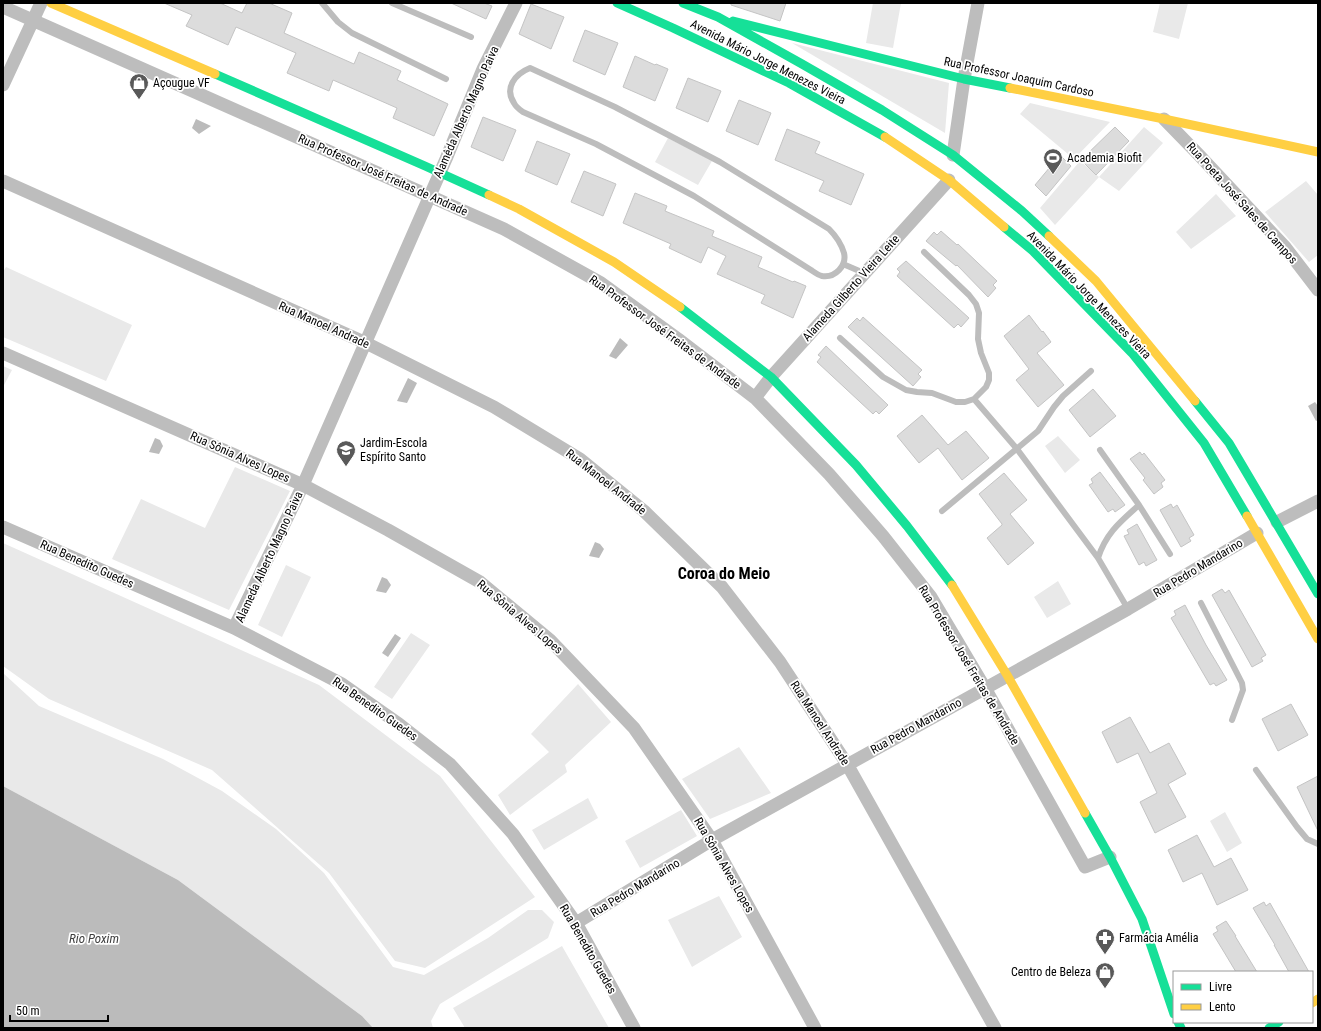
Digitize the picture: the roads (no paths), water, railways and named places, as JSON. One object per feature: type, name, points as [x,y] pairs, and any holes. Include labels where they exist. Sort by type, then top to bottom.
[{"type":"street","points":[[3,85],[41,3]]},
{"type":"street","name":"Rua Professor José Freitas de Andrade","points":[[51,3],[440,172],[519,209],[614,262],[693,316],[771,377],[856,465],[907,526],[954,588],[1007,675],[1110,857],[1142,919],[1173,1011]]},
{"type":"street","name":"Alamêda Alberto Magno Paiva","points":[[303,485],[440,172],[483,69],[516,3]]},
{"type":"street","name":"Avenida Mário Jorge Menezes Vieira","points":[[618,3],[789,83],[886,137],[949,180],[1033,251],[1132,354],[1204,443],[1318,639]]},
{"type":"street","name":"Avenida Mário Jorge Menezes Vieira","points":[[683,3],[718,17],[875,106],[953,155],[1022,211],[1096,281],[1229,443],[1277,522],[1318,594]]},
{"type":"street","points":[[953,155],[964,79],[978,3]]},
{"type":"street","name":"Rua Professor José Freitas de Andrade","points":[[3,7],[504,229],[601,283],[678,339],[755,398],[829,474],[883,536],[931,597],[985,688],[1085,867],[1110,857]]},
{"type":"street","name":"Rua Professor Joaquim Cardoso","points":[[718,17],[964,79],[1164,119],[1318,152]]},
{"type":"street","name":"Rua Poeta José Sales de Campos","points":[[1164,119],[1284,247],[1318,290]]},
{"type":"street","name":"Alameda Gilberto Vieira Leite","points":[[755,398],[771,377],[864,272],[949,180]]},
{"type":"street","name":"Rua Manoel Andrade","points":[[3,182],[366,343],[494,407],[580,459],[644,511],[722,587],[780,662],[847,764],[994,1028]]},
{"type":"street","name":"Rua Sônia Alves Lopes","points":[[3,353],[303,485],[388,530],[480,582],[550,640],[634,728],[712,840],[815,1028]]},
{"type":"street","points":[[1204,443],[1213,445],[1229,443]]},
{"type":"street","name":"Alameda Alberto Magno Paiva","points":[[234,628],[303,485]]},
{"type":"street","points":[[1277,522],[1318,501]]},
{"type":"street","name":"Rua Benedito Guedes","points":[[3,527],[234,628],[342,684],[399,724],[450,764],[513,834],[576,923],[634,1028]]},
{"type":"street","name":"Rua Pedro Mandarino","points":[[576,923],[712,840],[1128,609],[1257,533]]},
{"type":"lane","points":[[322,3],[338,22],[352,33],[446,79]]},
{"type":"lane","points":[[392,3],[471,37]]},
{"type":"lane","points":[[530,68],[615,107],[720,162],[829,229],[836,236],[841,245],[844,254],[843,264],[838,272],[832,275],[822,276],[694,196],[596,144],[523,112],[514,105],[511,96],[511,86],[515,77],[523,70],[530,68]]},
{"type":"lane","points":[[840,338],[883,377],[906,390],[932,393],[956,402],[965,402],[974,399],[986,387],[989,380],[989,373],[981,353],[978,339],[979,313],[976,304],[969,295],[924,252]]},
{"type":"lane","points":[[843,264],[864,272]]},
{"type":"lane","points":[[942,510],[1038,431],[1063,396],[1091,371]]},
{"type":"lane","points":[[974,399],[1017,449],[1098,558],[1128,609]]},
{"type":"lane","points":[[1100,450],[1139,505],[1170,554]]},
{"type":"lane","points":[[1098,558],[1104,542],[1116,525],[1139,505]]},
{"type":"lane","points":[[1201,603],[1242,683],[1242,690],[1232,720]]},
{"type":"lane","points":[[1256,770],[1307,839],[1318,844]]},
{"type":"water","points":[[196,119],[211,126],[199,134],[192,128]]},
{"type":"water","points":[[620,338],[628,345],[616,359],[609,356]]},
{"type":"water","points":[[408,378],[417,383],[407,403],[397,401]]},
{"type":"water","points":[[1315,402],[1318,406],[1318,420],[1316,421],[1308,406]]},
{"type":"water","points":[[155,438],[160,440],[163,446],[159,454],[149,452]]},
{"type":"water","points":[[595,542],[600,544],[604,549],[599,558],[589,556]]},
{"type":"water","points":[[382,577],[387,579],[391,585],[386,593],[376,591]]},
{"type":"water","points":[[395,634],[401,638],[388,657],[382,653]]},
{"type":"water","name":"Rio Poxim","points":[[3,786],[178,880],[362,1016],[373,1028],[3,1028]]},
{"type":"place","name":"Açougue VF","points":[[139,100]]},
{"type":"place","name":"Academia Biofit","points":[[1053,175]]},
{"type":"place","name":"Jardim-Escola Espírito Santo","points":[[346,467]]},
{"type":"place","name":"Farmácia Amélia","points":[[1105,955]]},
{"type":"place","name":"Centro de Beleza","points":[[1105,989]]},
{"type":"district","name":"Coroa do Meio","points":[[724,573]]}]
